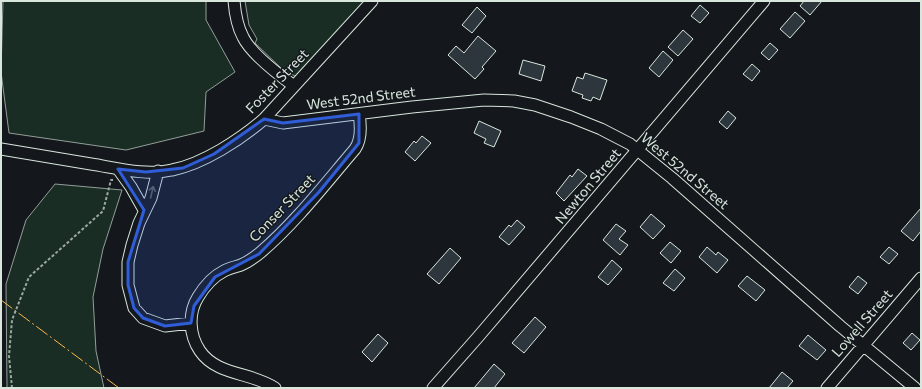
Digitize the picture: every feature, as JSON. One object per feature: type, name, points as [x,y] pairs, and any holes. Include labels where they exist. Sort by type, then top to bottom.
[{"type":"street","points":[[234,1],[237,22],[243,37],[249,46],[294,86]]},
{"type":"street","name":"Foster Street","points":[[1,148],[146,172],[171,171],[196,163],[214,154],[257,125],[372,1]]},
{"type":"street","name":"Newton Street","points":[[433,388],[764,1]]},
{"type":"street","name":"West 52nd Street","points":[[264,118],[283,123],[484,100],[514,101],[535,105],[571,116],[601,129],[630,144],[638,150],[678,183],[863,345],[915,388]]},
{"type":"street","name":"Conser Street","points":[[275,388],[260,380],[226,371],[206,358],[200,351],[191,330],[194,306],[198,298],[214,277],[225,270],[246,263],[259,254],[272,243],[319,192],[359,144],[360,114]]},
{"type":"street","points":[[118,168],[144,210]]},
{"type":"street","points":[[158,172],[151,198],[144,210],[132,245],[128,262],[128,285],[134,308],[143,318],[165,326],[191,323]]},
{"type":"street","name":"Lowell Street","points":[[827,388],[921,278]]},
{"type":"path","points":[[12,388],[9,356],[12,320],[29,277],[104,211],[111,180],[125,180]]},
{"type":"highlighted area","points":[[359,114],[359,143],[319,192],[259,254],[215,277],[194,306],[191,323],[165,326],[143,318],[134,308],[128,285],[128,262],[144,210],[118,169],[146,172],[183,168],[214,154],[264,119],[283,123]]},
{"type":"green space","points":[[3,1],[206,1],[206,20],[235,72],[206,92],[204,131],[126,150],[9,133],[1,72]]},
{"type":"green space","points":[[245,1],[365,1],[302,73],[295,76],[283,70],[255,43],[257,39],[249,25]]},
{"type":"green space","points":[[55,184],[122,190],[103,249],[93,297],[96,351],[104,388],[7,388],[6,284],[26,220]]},
{"type":"building","points":[[804,1],[822,1],[810,15],[800,6]]},
{"type":"building","points":[[700,5],[709,13],[700,23],[691,16]]},
{"type":"building","points":[[477,7],[486,16],[472,33],[462,25]]},
{"type":"building","points":[[795,12],[805,21],[790,38],[780,29]]},
{"type":"building","points":[[683,30],[693,39],[678,56],[668,47]]},
{"type":"building","points":[[478,36],[496,51],[482,67],[484,69],[475,79],[448,55],[456,46],[464,53]]},
{"type":"building","points":[[770,43],[778,50],[769,60],[761,53]]},
{"type":"building","points":[[663,51],[673,60],[659,77],[649,68]]},
{"type":"building","points":[[523,60],[545,66],[541,81],[519,74]]},
{"type":"building","points":[[752,64],[760,71],[752,81],[743,74]]},
{"type":"building","points":[[585,73],[607,80],[600,100],[593,97],[591,101],[582,98],[583,95],[572,91],[577,77],[583,79]]},
{"type":"building","points":[[728,111],[736,118],[727,129],[719,122]]},
{"type":"building","points":[[479,121],[501,131],[494,147],[484,143],[486,139],[474,133]]},
{"type":"building","points":[[422,136],[431,143],[415,161],[405,152],[414,141],[416,143]]},
{"type":"building","points":[[578,169],[587,176],[564,201],[556,193],[570,175],[572,177]]},
{"type":"building","points":[[921,208],[921,231],[913,241],[901,231]]},
{"type":"building","points":[[651,214],[665,226],[653,239],[640,227]]},
{"type":"building","points":[[517,220],[525,227],[509,245],[499,237],[509,225],[511,227]]},
{"type":"building","points":[[616,224],[626,231],[619,239],[628,245],[620,255],[603,240]]},
{"type":"building","points":[[670,242],[681,251],[671,263],[660,253]]},
{"type":"building","points":[[707,247],[716,255],[718,252],[728,260],[717,273],[699,257]]},
{"type":"building","points":[[889,247],[898,254],[889,264],[880,257]]},
{"type":"building","points":[[450,248],[461,258],[439,284],[427,274]]},
{"type":"building","points":[[612,260],[622,269],[608,285],[598,277]]},
{"type":"building","points":[[675,269],[685,278],[674,291],[663,283]]},
{"type":"building","points":[[747,276],[765,290],[756,301],[738,286]]},
{"type":"building","points":[[858,276],[867,283],[858,294],[849,287]]},
{"type":"building","points":[[535,317],[546,327],[524,353],[512,343]]},
{"type":"building","points":[[912,333],[920,340],[911,350],[903,343]]},
{"type":"building","points":[[378,334],[388,343],[372,362],[362,352]]},
{"type":"building","points":[[808,335],[826,350],[817,360],[799,346]]},
{"type":"building","points":[[494,364],[505,374],[494,388],[474,388]]},
{"type":"building","points":[[782,372],[793,381],[787,388],[769,388]]},
{"type":"power","points":[[1,300],[119,388]]}]
